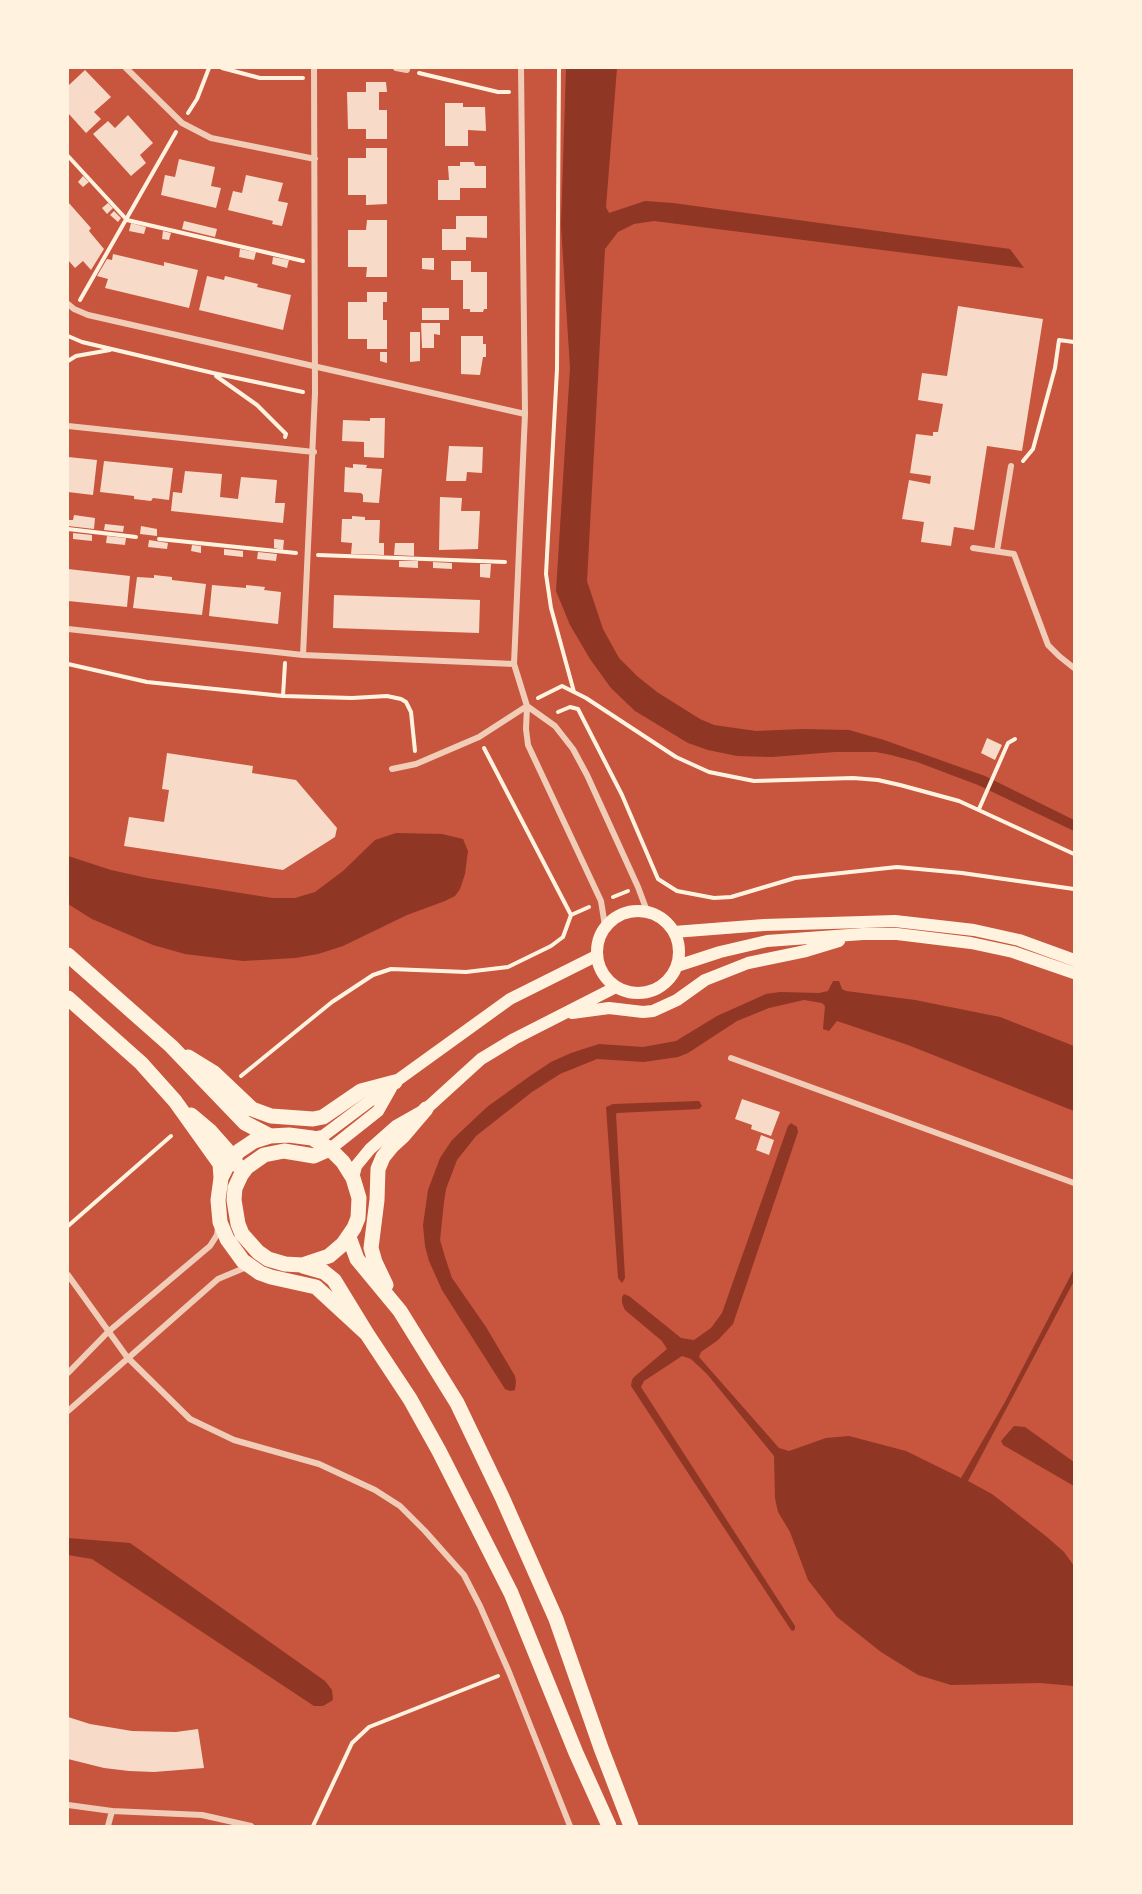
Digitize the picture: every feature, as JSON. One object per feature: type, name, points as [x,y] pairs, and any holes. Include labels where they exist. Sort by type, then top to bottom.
[{"type":"main road","points":[[628,911],[647,911],[663,918],[674,932],[679,953],[677,966],[666,982],[650,991],[638,994],[616,987],[603,974],[596,956],[600,935],[605,926],[616,916],[628,911]]},
{"type":"main road","points":[[674,932],[764,925],[895,921],[974,930],[1019,940],[1074,960]]},
{"type":"main road","points":[[677,966],[720,952],[767,941],[863,933],[897,934],[971,943],[1013,952],[1074,973]]},
{"type":"main road","points":[[562,1015],[609,1008],[653,1011],[676,1000],[705,980],[748,963],[806,951],[863,933]]},
{"type":"main road","points":[[68,955],[171,1046],[245,1123],[270,1136]]},
{"type":"main road","points":[[221,1178],[233,1157],[254,1141],[270,1136],[289,1135],[312,1138],[323,1136],[510,999],[596,956]]},
{"type":"main road","points":[[616,987],[481,1059],[426,1109],[383,1157],[377,1175],[377,1200],[371,1248],[375,1262],[400,1311],[457,1403],[514,1522],[556,1619],[631,1827]]},
{"type":"main road","points":[[68,998],[141,1063],[175,1101],[220,1164],[218,1200],[220,1222],[231,1247],[243,1261],[271,1277],[316,1287],[366,1334]]},
{"type":"main road","points":[[171,1046],[214,1073],[252,1109],[267,1116],[318,1119],[331,1114],[361,1091],[395,1082]]},
{"type":"main road","points":[[395,1082],[378,1111],[330,1149],[314,1155],[294,1151],[274,1152],[255,1160],[241,1175],[236,1188],[234,1200],[238,1224],[250,1244],[268,1258],[324,1272],[334,1280],[366,1334],[410,1399],[481,1530],[511,1593],[576,1754],[609,1827]]},
{"type":"main road","points":[[175,1101],[210,1131],[233,1157],[241,1175]]},
{"type":"main road","points":[[353,1178],[356,1166],[370,1149],[396,1126],[426,1109]]},
{"type":"main road","points":[[302,1265],[329,1256],[343,1244],[358,1218],[359,1208],[357,1188],[343,1162],[330,1149],[312,1138]]},
{"type":"main road","points":[[349,1237],[357,1259],[400,1311]]},
{"type":"main road","points":[[250,1266],[268,1258]]},
{"type":"street","points":[[126,68],[182,123],[211,138],[315,159]]},
{"type":"street","points":[[303,655],[314,452],[314,68]]},
{"type":"street","points":[[396,68],[407,70]]},
{"type":"street","points":[[521,68],[525,414],[514,664],[527,706],[528,745],[601,902],[605,926]]},
{"type":"street","points":[[68,304],[88,315],[525,414]]},
{"type":"street","points":[[68,426],[314,452]]},
{"type":"street","points":[[997,551],[1011,466]]},
{"type":"street","points":[[974,548],[1014,554],[1048,645],[1074,668]]},
{"type":"street","points":[[68,629],[285,654],[514,664]]},
{"type":"street","points":[[392,769],[416,764],[478,736],[527,706]]},
{"type":"street","points":[[527,706],[555,726],[573,749],[592,785],[647,911]]},
{"type":"street","points":[[732,1058],[1074,1183]]},
{"type":"street","points":[[68,1373],[108,1332],[210,1246],[217,1235],[220,1222]]},
{"type":"street","points":[[68,1411],[218,1279],[250,1266]]},
{"type":"street","points":[[68,1275],[127,1357],[189,1419],[234,1440],[319,1464],[375,1490],[400,1506],[464,1575],[509,1672],[570,1827]]},
{"type":"street","points":[[68,1804],[112,1811],[202,1815],[251,1827]]},
{"type":"street","points":[[108,1827],[112,1811]]},
{"type":"path","points":[[74,309],[197,99],[209,68]]},
{"type":"path","points":[[222,68],[260,78],[315,78]]},
{"type":"path","points":[[560,68],[556,369],[546,574],[551,608],[574,692]]},
{"type":"path","points":[[407,70],[498,92],[522,92]]},
{"type":"path","points":[[68,156],[126,220],[315,264]]},
{"type":"path","points":[[68,336],[112,350],[315,393]]},
{"type":"path","points":[[1011,466],[1022,462],[1033,449],[1059,340],[1074,342]]},
{"type":"path","points":[[68,361],[76,356],[112,350]]},
{"type":"path","points":[[213,373],[257,405],[286,434],[285,437],[314,439]]},
{"type":"path","points":[[68,529],[136,537]]},
{"type":"path","points":[[159,539],[309,554],[518,563]]},
{"type":"path","points":[[283,696],[285,654]]},
{"type":"path","points":[[68,664],[147,682],[283,696],[352,698],[387,696],[401,699],[406,702],[411,712],[416,764]]},
{"type":"path","points":[[527,706],[535,699],[562,686],[676,757],[709,772],[754,781],[829,777],[878,780],[942,795],[979,809],[1074,854]]},
{"type":"path","points":[[241,1076],[332,1002],[373,975],[391,969],[466,972],[508,967],[564,937],[571,915],[478,736]]},
{"type":"path","points":[[979,809],[1008,743],[1015,739]]},
{"type":"path","points":[[658,879],[677,891],[714,898],[731,897],[795,878],[897,867],[962,873],[1074,889]]},
{"type":"path","points":[[68,1226],[171,1136]]},
{"type":"path","points":[[314,1827],[352,1743],[369,1727],[509,1672]]},
{"type":"shaded area","points":[[566,68],[617,68],[606,207],[609,213],[645,201],[673,203],[1010,249],[1024,268],[654,221],[634,224],[618,232],[605,249],[587,581],[603,629],[619,658],[657,692],[700,719],[714,725],[756,731],[849,730],[884,740],[985,776],[1074,820],[1074,831],[978,785],[917,762],[891,755],[876,752],[835,752],[772,757],[737,756],[688,743],[635,711],[611,688],[590,659],[570,625],[556,591],[570,368],[561,226]]},
{"type":"shaded area","points":[[396,833],[442,834],[463,839],[468,851],[465,874],[460,889],[455,896],[445,901],[407,915],[343,946],[318,954],[295,958],[243,961],[185,954],[153,945],[92,919],[68,904],[68,856],[111,870],[147,878],[272,898],[295,898],[315,892],[343,871],[375,840]]},
{"type":"shaded area","points":[[833,981],[839,981],[842,989],[846,991],[915,1000],[1000,1017],[1074,1046],[1074,1111],[908,1045],[837,1021],[829,1031],[823,1029],[825,1006],[822,1003],[804,1000],[769,1008],[737,1021],[678,1057],[644,1062],[597,1059],[560,1074],[532,1092],[476,1136],[457,1160],[446,1189],[440,1240],[445,1257],[452,1278],[486,1327],[515,1376],[515,1390],[505,1389],[442,1290],[425,1246],[423,1225],[428,1190],[440,1158],[452,1140],[487,1107],[551,1062],[571,1053],[599,1044],[643,1047],[676,1041],[717,1016],[766,994],[819,993],[828,991]]},
{"type":"shaded area","points":[[699,1101],[702,1106],[699,1109],[616,1114],[625,1278],[622,1283],[618,1278],[606,1107],[613,1104]]},
{"type":"shaded area","points":[[791,1123],[797,1127],[798,1132],[733,1324],[718,1340],[701,1352],[699,1357],[779,1448],[789,1451],[826,1438],[849,1436],[906,1451],[961,1478],[1005,1402],[1074,1269],[1074,1281],[968,1481],[992,1494],[1047,1537],[1064,1552],[1074,1566],[1074,1686],[1040,1683],[951,1685],[918,1675],[881,1652],[837,1617],[808,1580],[790,1532],[778,1512],[775,1498],[774,1456],[707,1374],[691,1359],[682,1356],[644,1381],[641,1387],[795,1626],[793,1631],[791,1630],[631,1386],[634,1377],[667,1349],[662,1341],[625,1310],[622,1297],[624,1294],[629,1296],[681,1338],[694,1340],[711,1328],[722,1313]]},
{"type":"shaded area","points":[[1014,1426],[1025,1427],[1074,1462],[1074,1486],[1003,1445],[1001,1441]]},
{"type":"shaded area","points":[[68,1538],[130,1543],[325,1681],[332,1690],[333,1700],[323,1706],[314,1706],[92,1559],[68,1555]]},
{"type":"building","points":[[85,70],[111,97],[94,112],[101,119],[86,133],[68,113],[68,83],[69,85]]},
{"type":"building","points":[[366,82],[386,82],[387,92],[379,92],[379,110],[387,110],[387,139],[366,139],[366,129],[348,129],[347,92],[366,92]]},
{"type":"building","points":[[445,103],[463,103],[463,107],[485,107],[486,131],[468,130],[468,146],[445,146]]},
{"type":"building","points":[[128,115],[153,143],[140,155],[146,163],[131,176],[93,134],[108,121],[115,128]]},
{"type":"building","points":[[366,148],[387,148],[387,204],[366,205],[366,195],[348,195],[348,158],[366,158]]},
{"type":"building","points":[[179,159],[215,167],[211,186],[221,188],[216,208],[161,195],[165,175],[175,177]]},
{"type":"building","points":[[460,162],[474,162],[475,166],[486,166],[486,188],[460,188],[460,200],[438,200],[438,180],[449,180],[448,166],[460,166]]},
{"type":"building","points":[[246,175],[283,183],[278,201],[288,203],[282,226],[272,224],[273,221],[228,210],[233,191],[242,193]]},
{"type":"building","points":[[83,176],[89,182],[83,187],[78,182]]},
{"type":"building","points":[[68,202],[91,228],[89,231],[104,249],[91,270],[83,261],[75,268],[68,260]]},
{"type":"building","points":[[108,203],[113,208],[107,214],[102,208]]},
{"type":"building","points":[[114,211],[121,218],[118,222],[110,215]]},
{"type":"building","points":[[456,216],[487,216],[487,238],[466,237],[466,250],[442,250],[442,229],[456,229]]},
{"type":"building","points":[[367,220],[387,220],[387,277],[366,277],[367,267],[348,267],[348,230],[366,230]]},
{"type":"building","points":[[184,221],[217,229],[215,237],[182,229]]},
{"type":"building","points":[[131,223],[146,227],[144,234],[129,231]]},
{"type":"building","points":[[163,231],[171,233],[169,240],[162,239]]},
{"type":"building","points":[[240,249],[256,252],[254,260],[239,257]]},
{"type":"building","points":[[113,254],[164,266],[164,262],[198,270],[189,308],[105,288],[108,279],[97,276],[107,259],[112,260]]},
{"type":"building","points":[[273,257],[289,260],[287,268],[272,264]]},
{"type":"building","points":[[422,258],[434,258],[434,270],[422,269]]},
{"type":"building","points":[[451,261],[471,261],[471,272],[487,272],[487,309],[483,312],[470,312],[470,309],[463,309],[463,280],[451,280]]},
{"type":"building","points":[[207,276],[224,280],[225,276],[291,295],[283,330],[199,310]]},
{"type":"building","points":[[367,292],[387,292],[387,302],[383,302],[383,320],[387,320],[387,349],[367,349],[367,339],[348,339],[348,302],[367,302]]},
{"type":"building","points":[[958,306],[1043,319],[1022,451],[987,446],[974,530],[954,527],[951,546],[921,542],[924,522],[902,519],[909,480],[930,484],[931,476],[910,473],[916,434],[933,436],[933,432],[938,432],[943,404],[918,400],[922,373],[947,376]]},
{"type":"building","points":[[422,308],[449,308],[449,320],[422,320]]},
{"type":"building","points":[[421,323],[440,323],[440,335],[434,334],[434,348],[422,348]]},
{"type":"building","points":[[410,332],[420,332],[420,361],[410,362]]},
{"type":"building","points":[[461,336],[483,336],[483,344],[486,344],[486,357],[483,357],[480,375],[461,374]]},
{"type":"building","points":[[380,352],[387,352],[387,363],[380,361]]},
{"type":"building","points":[[370,418],[385,418],[384,458],[364,457],[364,442],[342,441],[343,420],[370,421]]},
{"type":"building","points":[[449,446],[483,447],[482,473],[467,472],[466,481],[446,481]]},
{"type":"building","points":[[68,457],[97,460],[93,495],[68,492]]},
{"type":"building","points":[[104,461],[173,468],[169,500],[153,498],[151,501],[134,499],[134,496],[100,492]]},
{"type":"building","points":[[353,464],[382,469],[379,503],[363,502],[361,493],[344,492],[345,467],[353,468]]},
{"type":"building","points":[[185,471],[222,474],[220,497],[238,499],[241,477],[277,480],[275,503],[285,503],[283,523],[171,511],[173,492],[182,493]]},
{"type":"building","points":[[440,497],[462,498],[461,511],[480,511],[478,549],[439,550]]},
{"type":"building","points":[[74,515],[95,518],[94,529],[68,526],[68,520],[73,520]]},
{"type":"building","points":[[352,516],[365,517],[365,520],[380,520],[379,543],[384,543],[384,555],[351,554],[352,543],[341,542],[342,519],[352,519]]},
{"type":"building","points":[[105,524],[124,526],[123,532],[104,530]]},
{"type":"building","points":[[141,526],[157,529],[157,536],[140,534]]},
{"type":"building","points":[[73,533],[92,535],[92,541],[73,539]]},
{"type":"building","points":[[107,536],[126,538],[125,545],[106,543]]},
{"type":"building","points":[[274,539],[284,540],[283,550],[274,548]]},
{"type":"building","points":[[149,540],[168,543],[167,549],[148,547]]},
{"type":"building","points":[[395,543],[414,543],[414,556],[394,555]]},
{"type":"building","points":[[192,545],[201,546],[201,553],[191,551]]},
{"type":"building","points":[[224,549],[243,551],[243,557],[224,555]]},
{"type":"building","points":[[258,552],[277,554],[276,561],[257,559]]},
{"type":"building","points":[[399,561],[418,561],[418,568],[399,567]]},
{"type":"building","points":[[433,562],[452,563],[452,569],[433,568]]},
{"type":"building","points":[[480,564],[491,564],[490,578],[480,577]]},
{"type":"building","points":[[68,569],[130,576],[127,607],[68,601]]},
{"type":"building","points":[[154,575],[172,577],[172,580],[206,584],[202,615],[133,608],[137,577],[154,578]]},
{"type":"building","points":[[212,585],[246,588],[246,585],[281,592],[278,624],[209,616]]},
{"type":"building","points":[[334,595],[480,600],[479,633],[333,628]]},
{"type":"building","points":[[987,738],[1002,745],[995,760],[981,753]]},
{"type":"building","points":[[167,753],[253,766],[252,773],[296,780],[337,828],[335,837],[283,870],[124,846],[129,817],[164,822],[169,790],[162,789]]},
{"type":"building","points":[[742,1099],[780,1112],[771,1136],[751,1129],[752,1125],[735,1119]]},
{"type":"building","points":[[761,1135],[774,1140],[769,1155],[756,1150]]},
{"type":"building","points":[[68,1717],[90,1724],[132,1731],[176,1732],[198,1729],[204,1768],[154,1772],[129,1771],[104,1768],[68,1759]]}]
